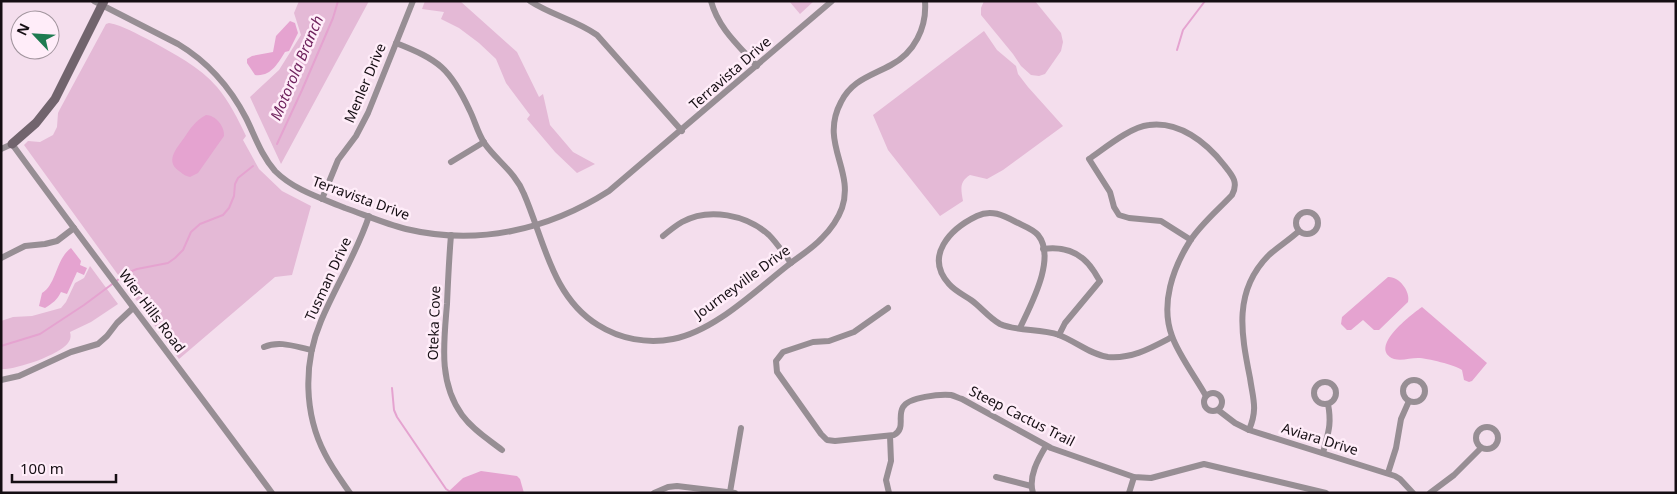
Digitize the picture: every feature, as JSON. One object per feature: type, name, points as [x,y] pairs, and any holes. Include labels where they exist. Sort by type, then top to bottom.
[{"type":"street","name":"Menler Drive","points":[[322,199],[338,160],[362,126],[413,1]]},
{"type":"street","points":[[530,1],[580,24],[597,35],[682,131]]},
{"type":"street","points":[[711,1],[714,12],[724,30],[757,66]]},
{"type":"street","name":"Terravista Drive","points":[[100,3],[178,44],[201,60],[229,89],[259,147],[276,172],[296,186],[322,199],[405,228],[451,235],[483,235],[536,226],[576,211],[610,191],[832,1]]},
{"type":"street","name":"Journeyville Drive","points":[[396,43],[434,60],[450,74],[459,88],[484,142],[518,181],[556,278],[576,308],[595,323],[612,332],[646,341],[672,339],[700,330],[734,308],[820,240],[833,226],[843,206],[845,196],[844,175],[833,140],[835,117],[840,104],[850,88],[857,82],[897,62],[912,48],[922,31],[925,1]]},
{"type":"street","points":[[1,149],[12,144],[36,123],[55,99],[100,3]]},
{"type":"street","name":"Aviara Drive","points":[[1191,240],[1161,221],[1129,218],[1119,215],[1114,207],[1110,192],[1089,159],[1139,127],[1151,124],[1164,124],[1190,134],[1210,148],[1234,178],[1236,186],[1232,195],[1191,240],[1173,273],[1169,290],[1168,319],[1172,338],[1206,396],[1204,403],[1207,410],[1218,410],[1235,423],[1249,430],[1388,473],[1400,479],[1413,493]]},
{"type":"street","points":[[451,162],[484,142]]},
{"type":"street","name":"Wier Hills Road","points":[[12,144],[272,493]]},
{"type":"street","points":[[1020,328],[1040,284],[1044,259],[1040,239],[1032,230],[1003,215],[990,212],[976,216],[945,240],[941,249],[940,266],[951,286],[970,299],[994,320],[1010,327],[1060,335],[1096,354],[1108,357],[1134,355],[1172,338]]},
{"type":"street","points":[[664,236],[675,226],[692,218],[712,214],[732,216],[759,227],[770,236],[791,263]]},
{"type":"street","name":"Tusman Drive","points":[[350,493],[325,453],[314,424],[309,400],[309,369],[312,350],[321,321],[350,263],[369,216]]},
{"type":"street","points":[[1,258],[26,246],[57,241],[74,228]]},
{"type":"street","points":[[1249,430],[1255,412],[1242,336],[1242,315],[1245,297],[1252,279],[1263,262],[1299,231]]},
{"type":"street","name":"Oteka Cove","points":[[451,235],[444,352],[447,385],[466,420],[481,435],[502,450]]},
{"type":"street","points":[[1043,249],[1053,247],[1070,250],[1086,261],[1100,281],[1065,323],[1060,335]]},
{"type":"street","points":[[1,380],[19,376],[71,352],[98,344],[107,336],[117,322],[133,308]]},
{"type":"street","points":[[888,308],[854,332],[829,341],[813,342],[784,352],[778,358],[775,365],[785,384],[827,440],[835,441],[890,436],[891,461],[886,480],[889,493]]},
{"type":"street","points":[[264,348],[270,345],[282,344],[312,350]]},
{"type":"street","name":"Aviara Drive","points":[[1206,396],[1210,394],[1218,395],[1222,402],[1218,410]]},
{"type":"street","name":"Steep Cactus Trail","points":[[890,436],[896,434],[900,429],[901,411],[906,402],[913,399],[951,395],[962,399],[1046,446],[1134,477],[1151,478],[1204,464],[1326,493]]},
{"type":"street","points":[[1388,473],[1396,448],[1401,419],[1409,401]]},
{"type":"street","points":[[1323,453],[1330,426],[1328,404]]},
{"type":"street","points":[[654,493],[668,487],[677,486],[733,492],[741,428]]},
{"type":"street","points":[[996,477],[1032,489],[1037,461],[1046,446]]},
{"type":"street","points":[[1430,493],[1454,475],[1480,448]]},
{"type":"street","points":[[1129,493],[1134,477]]},
{"type":"shaded area","points":[[299,1],[369,1],[281,164],[250,97],[279,70],[301,35],[294,13]]},
{"type":"shaded area","points":[[425,1],[460,1],[517,52],[539,97],[543,94],[550,125],[573,152],[595,164],[577,173],[555,152],[527,119],[530,115],[506,83],[496,59],[459,28],[441,19],[444,12],[422,9]]},
{"type":"shaded area","points":[[789,1],[814,1],[800,14]]},
{"type":"shaded area","points":[[984,1],[1035,1],[1061,33],[1063,42],[1061,51],[1045,74],[1039,76],[1031,75],[1021,66],[981,15]]},
{"type":"shaded area","points":[[290,21],[295,23],[298,33],[289,51],[285,52],[270,72],[255,75],[247,63],[247,59],[252,56],[273,52],[276,36]]},
{"type":"shaded area","points":[[109,23],[130,30],[151,41],[186,61],[210,80],[233,110],[246,136],[243,140],[259,169],[282,191],[311,206],[292,275],[275,277],[179,359],[24,145],[28,141],[40,142],[53,135],[57,127],[58,113],[106,24]]},
{"type":"shaded area","points":[[984,31],[997,50],[1016,66],[1018,74],[1028,87],[1063,126],[1003,170],[987,179],[970,175],[962,183],[963,201],[940,216],[888,150],[873,115]]},
{"type":"shaded area","points":[[206,115],[213,117],[219,122],[223,128],[224,136],[198,173],[188,177],[175,167],[172,159],[173,155],[193,125]]},
{"type":"shaded area","points":[[71,248],[81,261],[80,265],[87,268],[84,275],[77,272],[67,294],[61,292],[45,308],[39,306],[42,293],[51,284],[62,259]]},
{"type":"shaded area","points":[[90,266],[118,304],[91,322],[70,332],[68,343],[47,357],[17,367],[1,369],[1,321],[13,317],[32,316],[61,308],[75,283],[84,278]]},
{"type":"shaded area","points":[[1388,277],[1396,279],[1403,285],[1408,294],[1408,302],[1379,330],[1374,330],[1363,320],[1351,330],[1347,330],[1341,324],[1342,317]]},
{"type":"shaded area","points":[[1422,307],[1487,363],[1472,381],[1464,380],[1462,370],[1447,364],[1422,358],[1397,360],[1387,354],[1388,340],[1402,324]]},
{"type":"shaded area","points":[[481,471],[517,476],[520,479],[524,493],[447,493],[463,478]]},
{"type":"waterway","name":"Motorola Branch","points":[[277,144],[333,18],[338,1]]},
{"type":"waterway","points":[[1177,50],[1183,30],[1205,1]]},
{"type":"waterway","name":"Motorola Branch","points":[[1,346],[40,334],[84,305],[127,273],[137,269],[168,263],[183,250],[191,232],[200,224],[223,215],[229,208],[234,196],[235,184],[238,178],[253,166]]},
{"type":"waterway","points":[[392,388],[394,410],[397,417],[446,489],[452,493]]}]
